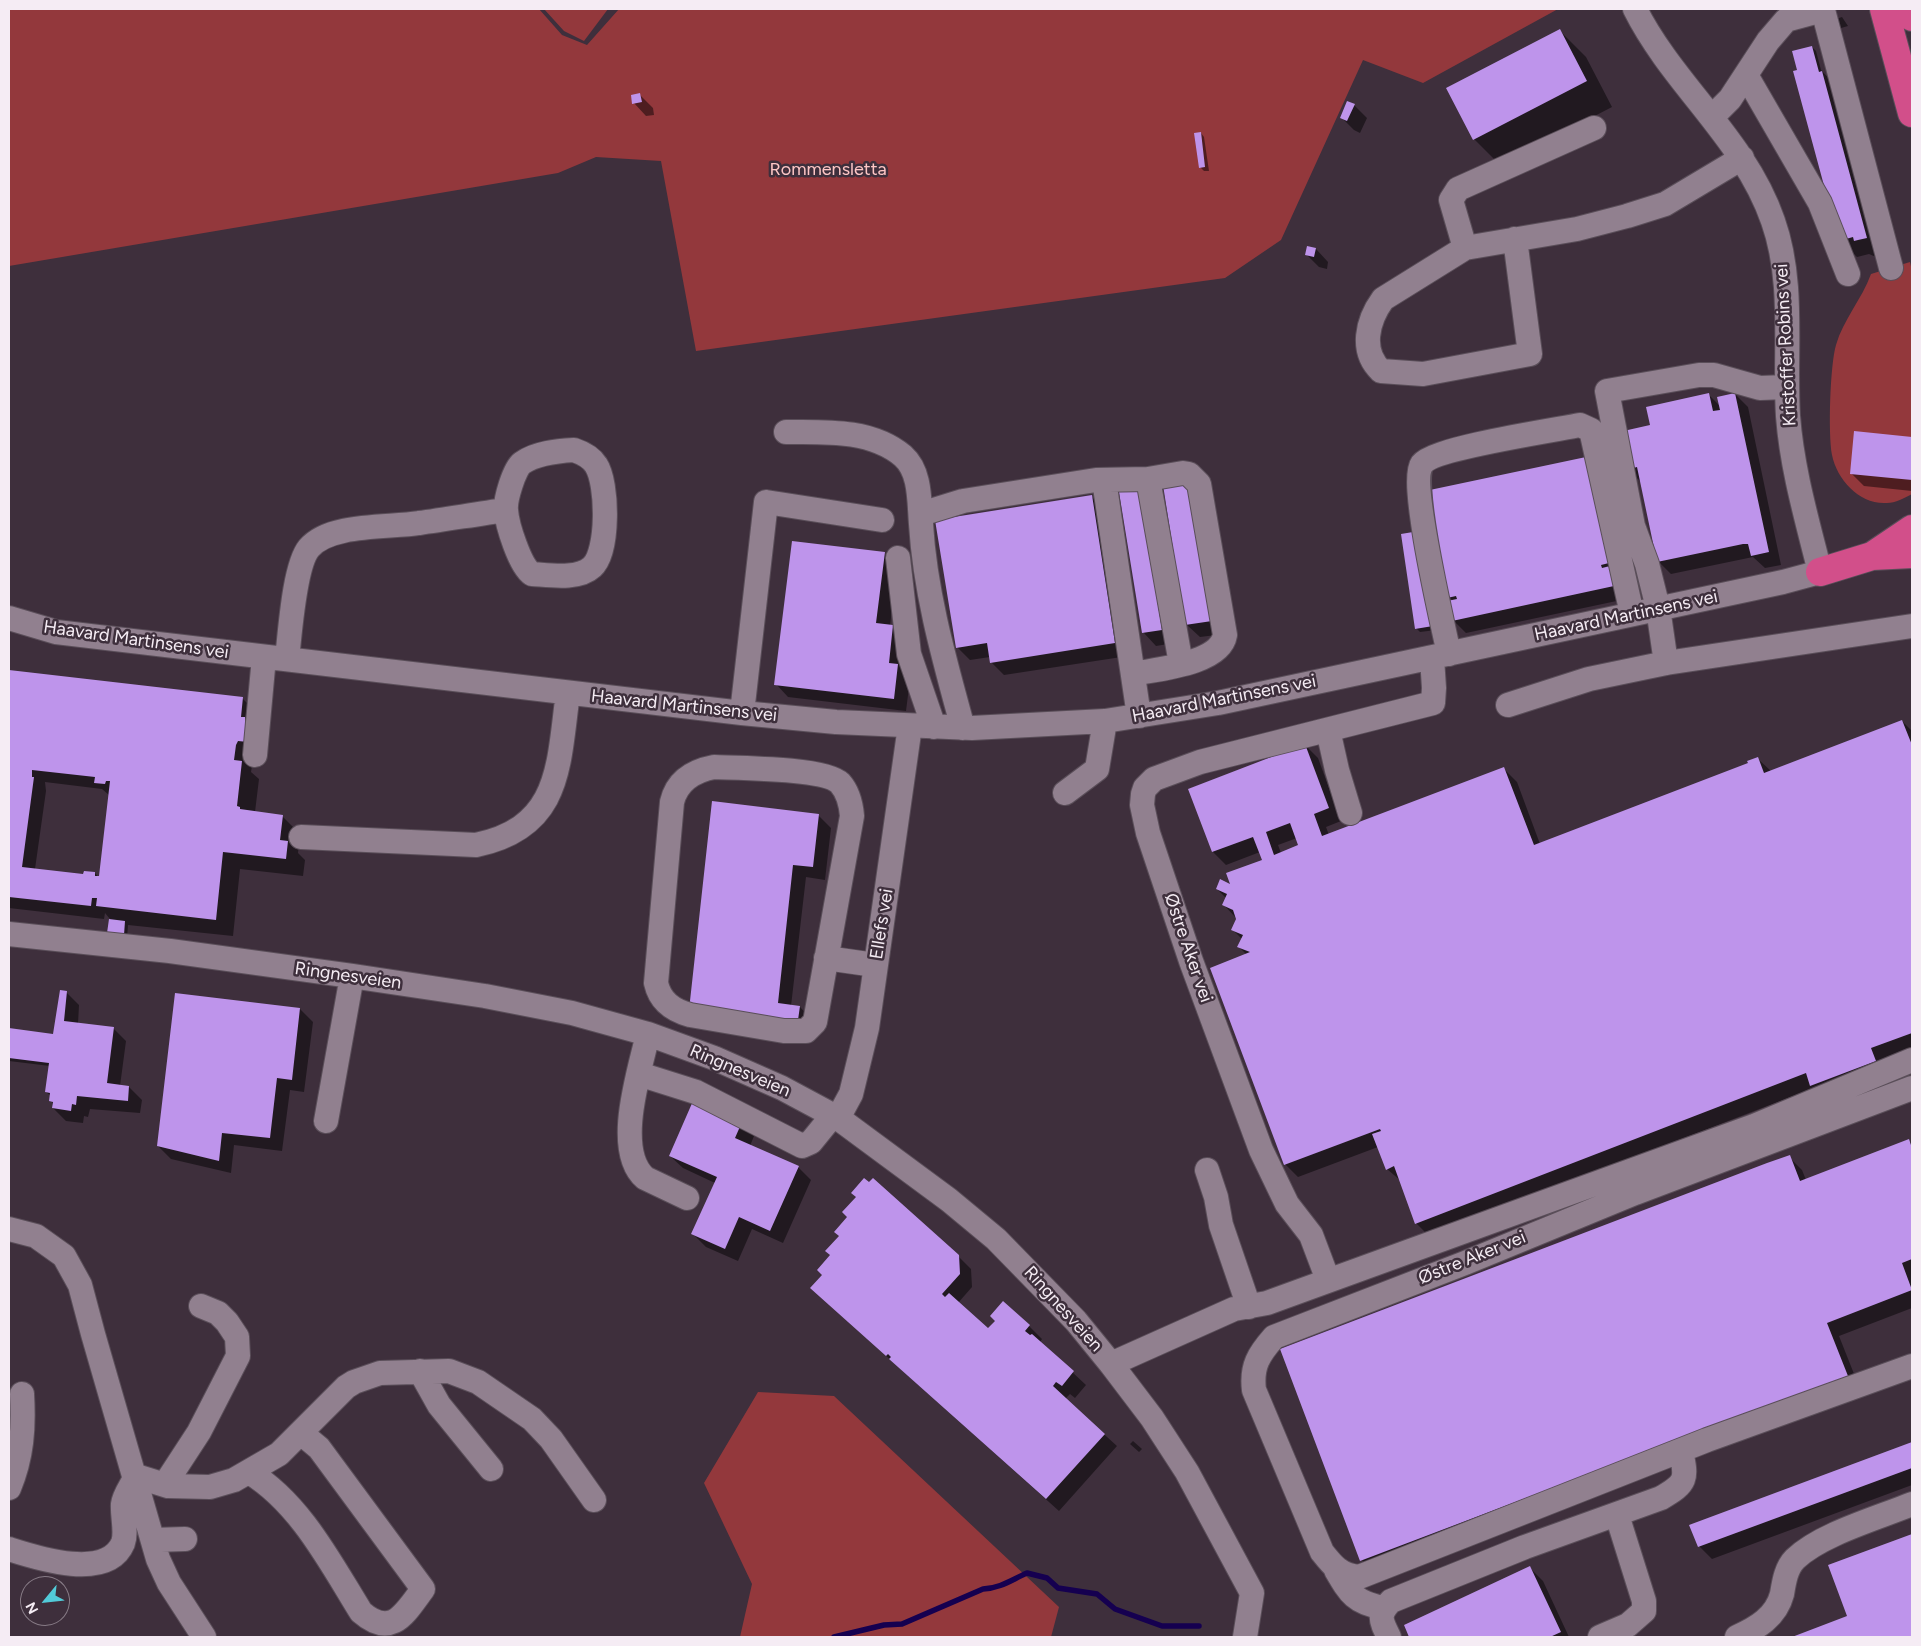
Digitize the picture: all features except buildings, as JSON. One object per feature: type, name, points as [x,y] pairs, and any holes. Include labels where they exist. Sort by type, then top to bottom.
[{"type":"highway","points":[[1884,9],[1912,113]]},
{"type":"highway","points":[[1910,9],[1912,17]]},
{"type":"highway","points":[[1872,556],[1912,529]]},
{"type":"highway","points":[[1820,572],[1872,556],[1912,554]]},
{"type":"street","name":"Kristoffer Robins vei","points":[[1636,9],[1661,52],[1742,158],[1763,195],[1780,246],[1785,275],[1788,416],[1797,482],[1820,572]]},
{"type":"street","points":[[1712,117],[1730,99],[1768,41],[1786,20],[1823,10],[1891,268]]},
{"type":"street","points":[[1746,75],[1820,203],[1848,274]]},
{"type":"street","points":[[1465,248],[1451,200],[1458,189],[1594,128]]},
{"type":"street","points":[[1515,239],[1530,354],[1422,374],[1380,371],[1371,362],[1368,348],[1368,330],[1374,312],[1383,299],[1465,248],[1515,239],[1577,229],[1665,204],[1742,158]]},
{"type":"street","points":[[1666,663],[1658,608],[1647,564],[1633,526],[1607,391],[1699,375],[1714,375],[1760,388],[1788,387]]},
{"type":"street","points":[[1440,656],[1420,508],[1418,477],[1422,464],[1432,457],[1462,448],[1580,426],[1591,430],[1632,614]]},
{"type":"street","points":[[786,432],[852,435],[871,438],[902,455],[914,472],[924,558],[947,668],[963,728]]},
{"type":"street","points":[[574,450],[585,454],[595,463],[602,476],[605,533],[596,562],[591,569],[579,573],[532,574],[520,562],[506,510],[515,472],[522,463],[552,451],[574,450]]},
{"type":"street","points":[[920,514],[963,502],[1104,480],[1148,479],[1189,474],[1199,484],[1225,634],[1218,649],[1202,658],[1132,674]]},
{"type":"street","points":[[1148,479],[1181,664]]},
{"type":"street","points":[[1104,480],[1138,716]]},
{"type":"street","points":[[742,713],[766,502],[882,520]]},
{"type":"street","points":[[255,755],[275,658],[300,566],[309,548],[320,538],[353,530],[418,524],[506,510]]},
{"type":"street","points":[[898,558],[909,654],[934,728]]},
{"type":"street","name":"Haavard Martinsens vei","points":[[9,618],[56,632],[742,713],[836,722],[934,728],[1028,727],[1105,721],[1218,703],[1783,582],[1820,572]]},
{"type":"street","points":[[1508,705],[1589,679],[1666,663],[1912,626]]},
{"type":"street","name":"Østre Aker vei","points":[[1328,1280],[1311,1235],[1287,1204],[1261,1150],[1191,961],[1148,834],[1142,805],[1145,788],[1154,779],[1200,762],[1433,703],[1440,656]]},
{"type":"street","points":[[301,837],[476,845],[495,841],[514,832],[530,821],[544,805],[552,785],[559,762],[568,693]]},
{"type":"street","points":[[1065,793],[1097,769],[1105,721]]},
{"type":"street","name":"Ellefs vei","points":[[640,1074],[696,1092],[802,1146],[812,1142],[835,1116],[851,1094],[859,1068],[910,726]]},
{"type":"street","points":[[1328,730],[1337,770],[1350,813]]},
{"type":"street","points":[[714,767],[814,773],[832,778],[840,783],[851,804],[852,816],[826,958],[815,1022],[806,1031],[784,1031],[690,1015],[680,1012],[664,1002],[656,983],[672,802],[675,791],[693,773],[714,767]]},
{"type":"street","name":"Ringnesveien","points":[[9,934],[170,952],[352,976],[485,996],[572,1013],[648,1034],[714,1058],[782,1088],[835,1116],[950,1200],[996,1240],[1076,1321],[1111,1364],[1152,1418],[1187,1472],[1252,1593],[1245,1637]]},
{"type":"street","points":[[826,958],[875,965]]},
{"type":"street","points":[[326,1121],[352,976]]},
{"type":"street","points":[[648,1034],[630,1129],[632,1158],[639,1174],[688,1198]]},
{"type":"street","name":"Østre Aker vei","points":[[1111,1364],[1234,1309],[1267,1303],[1754,1126],[1912,1060]]},
{"type":"street","name":"Østre Aker vei","points":[[1384,1608],[1356,1599],[1322,1552],[1254,1390],[1256,1360],[1274,1337],[1465,1263],[1627,1196],[1912,1088]]},
{"type":"street","points":[[1207,1170],[1216,1197],[1226,1240],[1249,1306]]},
{"type":"street","points":[[9,1230],[36,1236],[64,1256],[80,1285],[92,1334],[136,1476],[153,1540],[169,1583],[204,1637]]},
{"type":"street","points":[[168,1486],[169,1478],[200,1432],[238,1356],[237,1337],[227,1322],[218,1313],[201,1306]]},
{"type":"street","points":[[1336,1570],[1347,1576],[1359,1577],[1370,1574],[1681,1451],[1912,1366]]},
{"type":"street","points":[[420,1371],[439,1405],[491,1469]]},
{"type":"street","points":[[136,1476],[168,1486],[210,1486],[234,1480],[278,1454],[346,1387],[354,1382],[380,1373],[449,1372],[478,1382],[532,1419],[551,1439],[594,1500]]},
{"type":"street","points":[[9,1488],[18,1468],[21,1448],[24,1425],[22,1394]]},
{"type":"street","points":[[249,1472],[268,1484],[288,1502],[361,1612],[372,1622],[392,1623],[404,1614],[423,1588],[319,1448],[301,1433]]},
{"type":"street","points":[[1389,1637],[1381,1616],[1384,1608],[1390,1601],[1571,1530],[1661,1498],[1676,1489],[1686,1475],[1681,1451]]},
{"type":"street","points":[[9,1548],[32,1556],[68,1563],[94,1564],[104,1561],[117,1552],[124,1542],[123,1502],[136,1476]]},
{"type":"street","points":[[1737,1637],[1756,1628],[1771,1616],[1781,1597],[1785,1578],[1794,1561],[1809,1547],[1912,1504]]},
{"type":"street","points":[[1600,1637],[1628,1625],[1644,1611],[1644,1601],[1617,1514]]},
{"type":"street","points":[[153,1540],[184,1539]]},
{"type":"green space","name":"Rommensletta","points":[[9,9],[539,9],[562,35],[587,45],[619,9],[1558,9],[1423,83],[1363,60],[1281,240],[1225,278],[696,351],[661,161],[596,157],[558,173],[9,266]]},
{"type":"green space","points":[[544,9],[608,9],[584,41],[564,31]]},
{"type":"green space","points":[[1910,262],[1912,271],[1912,494],[1893,502],[1877,503],[1859,495],[1844,482],[1832,455],[1830,416],[1834,355],[1843,327],[1871,274]]},
{"type":"green space","points":[[758,1392],[834,1396],[1059,1607],[1051,1637],[740,1637],[752,1584],[704,1483]]},
{"type":"waterway","points":[[834,1637],[884,1625],[902,1624],[983,1589],[1001,1585],[1027,1573],[1047,1578],[1058,1588],[1097,1594],[1115,1609],[1162,1626],[1199,1626]]}]
